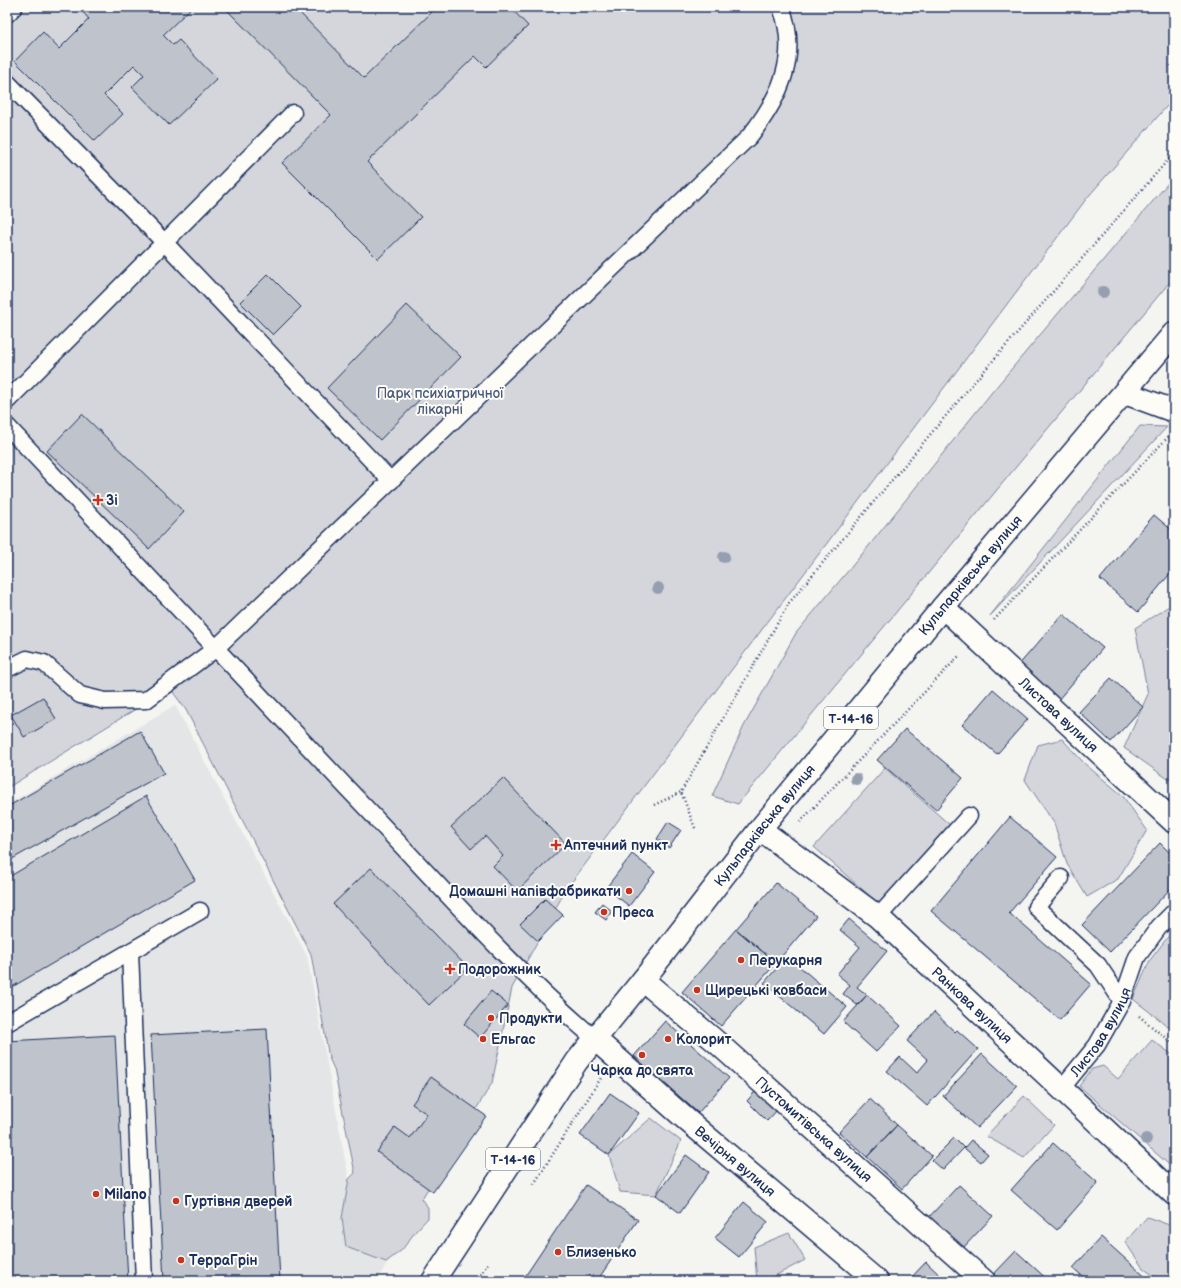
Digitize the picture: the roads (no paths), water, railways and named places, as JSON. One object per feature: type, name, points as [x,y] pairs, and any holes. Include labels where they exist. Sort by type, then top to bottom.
[{"type":"street","name":"Кульпарківська вулиця","points":[[434,1281],[577,1061],[643,980],[760,829],[943,607],[1125,393],[1174,333]]},
{"type":"street","points":[[1125,393],[1174,411]]},
{"type":"street","name":"Листова вулиця","points":[[943,607],[1174,822]]},
{"type":"street","name":"Ранкова вулиця","points":[[760,829],[878,917],[1174,1194]]},
{"type":"street","name":"Пустомитівська вулиця","points":[[643,980],[713,1039],[984,1281]]},
{"type":"street","name":"Вечірня вулиця","points":[[595,1039],[688,1121],[877,1281]]},
{"type":"lane","points":[[7,14],[14,7]]},
{"type":"lane","points":[[7,669],[27,659],[44,663],[80,695],[105,701],[146,700],[215,649],[749,137],[764,118],[773,102],[784,75],[789,51],[789,34],[781,7]]},
{"type":"lane","points":[[7,82],[165,243],[391,481]]},
{"type":"lane","points":[[7,401],[293,113]]},
{"type":"lane","points":[[7,426],[215,649],[509,959],[568,1016],[595,1039]]},
{"type":"lane","points":[[878,917],[969,816]]},
{"type":"lane","points":[[1061,878],[1036,907],[1098,965],[1122,1001]]},
{"type":"lane","points":[[7,1023],[200,911]]},
{"type":"lane","name":"Листова вулиця","points":[[1061,1089],[1097,1045],[1122,1001],[1137,957],[1159,927],[1174,912]]},
{"type":"lane","points":[[130,952],[144,1281]]},
{"type":"place","name":"3і","points":[[98,500]]},
{"type":"place","name":"Аптечний пункт","points":[[556,845]]},
{"type":"place","name":"Домашні напівфабрикати","points":[[629,891]]},
{"type":"place","name":"Преса","points":[[604,912]]},
{"type":"place","name":"Перукарня","points":[[741,960]]},
{"type":"place","name":"Подорожник","points":[[450,969]]},
{"type":"place","name":"Щирецькі ковбаси","points":[[697,990]]},
{"type":"place","name":"Продукти","points":[[491,1018]]},
{"type":"place","name":"Ельгас","points":[[483,1039]]},
{"type":"place","name":"Колорит","points":[[668,1039]]},
{"type":"place","name":"Чарка до свята","points":[[642,1055]]},
{"type":"place","name":"Milano","points":[[96,1194]]},
{"type":"place","name":"Гуртівня дверей","points":[[176,1201]]},
{"type":"place","name":"Близенько","points":[[558,1252]]},
{"type":"place","name":"ТерраГрін","points":[[181,1260]]},
{"type":"park label","name":"Парк психіатричної лікарні","points":[[440,402]]}]
